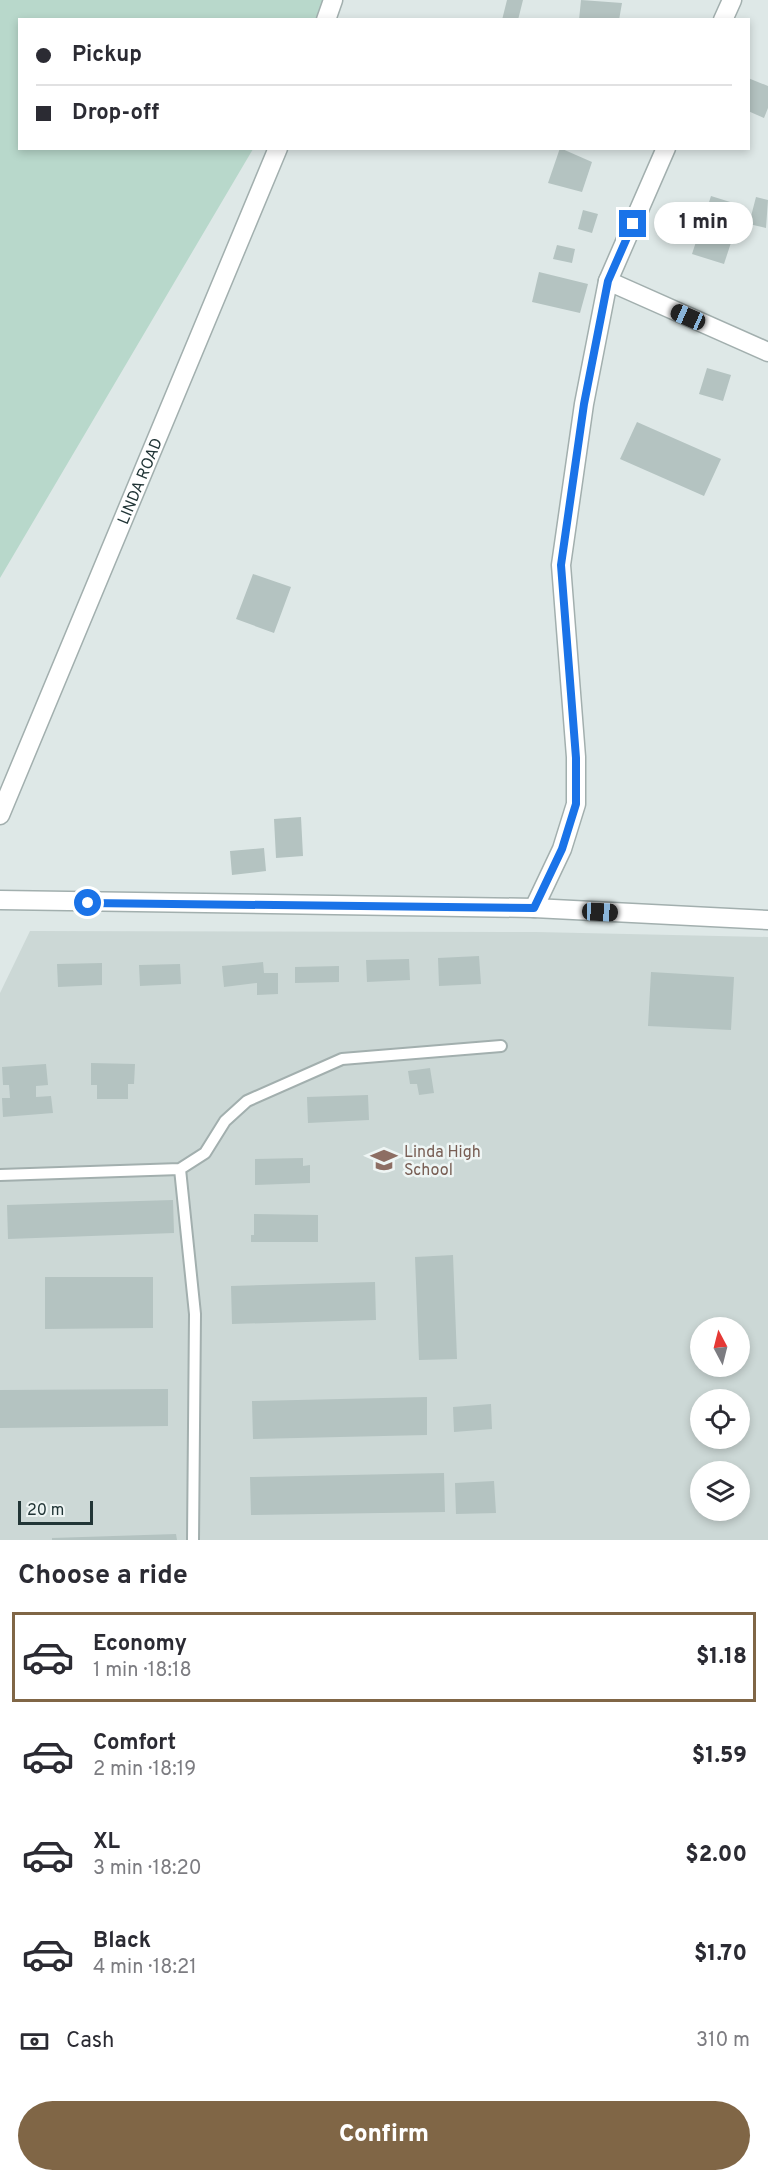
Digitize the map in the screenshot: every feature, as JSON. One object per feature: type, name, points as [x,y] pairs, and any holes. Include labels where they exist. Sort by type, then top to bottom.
[{"type":"street","points":[[327,18],[333,0]]},
{"type":"street","points":[[724,18],[732,0]]},
{"type":"street","name":"LINDA ROAD","points":[[0,815],[277,150]]},
{"type":"street","points":[[534,908],[562,849],[576,804],[576,758],[561,565],[584,404],[608,281],[665,150]]},
{"type":"street","points":[[608,281],[768,352]]},
{"type":"street","points":[[0,900],[534,908],[768,920]]},
{"type":"lane","points":[[0,1175],[180,1169],[205,1153],[225,1121],[247,1101],[342,1059],[501,1046]]},
{"type":"lane","points":[[180,1169],[195,1314],[193,1540]]},
{"type":"shaded area","name":"Linda High School","points":[[30,931],[536,932],[768,937],[768,1540],[0,1540],[0,993]]},
{"type":"green space","points":[[0,0],[333,0],[329,18],[18,18],[18,150],[252,150],[0,578]]},
{"type":"building","points":[[507,0],[523,0],[518,18],[502,18]]},
{"type":"building","points":[[581,0],[622,3],[619,18],[579,18]]},
{"type":"building","points":[[750,79],[768,86],[768,108],[764,118],[750,112]]},
{"type":"building","points":[[559,150],[565,150],[592,162],[582,192],[548,183]]},
{"type":"building","points":[[711,196],[743,206],[724,264],[692,254]]},
{"type":"building","points":[[756,197],[768,200],[766,228],[749,224]]},
{"type":"building","points":[[583,210],[598,214],[592,233],[578,229]]},
{"type":"building","points":[[557,245],[575,249],[572,263],[553,259]]},
{"type":"building","points":[[539,272],[588,284],[580,313],[532,302]]},
{"type":"building","points":[[707,368],[731,375],[723,401],[699,394]]},
{"type":"building","points":[[637,422],[721,459],[704,496],[620,459]]},
{"type":"building","points":[[253,574],[291,587],[274,633],[236,619]]},
{"type":"building","points":[[301,817],[303,856],[276,858],[274,819]]},
{"type":"building","points":[[264,848],[266,871],[232,875],[230,851]]},
{"type":"building","points":[[479,956],[481,984],[439,986],[438,958]]},
{"type":"building","points":[[409,959],[410,980],[367,982],[366,960]]},
{"type":"building","points":[[263,962],[264,973],[278,973],[278,994],[257,995],[257,983],[224,987],[222,966]]},
{"type":"building","points":[[102,963],[102,985],[58,987],[57,964]]},
{"type":"building","points":[[180,964],[181,984],[140,986],[139,965]]},
{"type":"building","points":[[339,966],[339,982],[295,983],[295,967]]},
{"type":"building","points":[[651,972],[734,977],[731,1030],[648,1026]]},
{"type":"building","points":[[91,1063],[135,1064],[134,1084],[128,1084],[128,1099],[97,1099],[97,1085],[91,1085]]},
{"type":"building","points":[[46,1064],[48,1085],[36,1086],[36,1097],[51,1096],[53,1113],[3,1117],[2,1098],[10,1098],[9,1085],[3,1085],[2,1067]]},
{"type":"building","points":[[430,1068],[434,1093],[419,1095],[417,1084],[410,1084],[408,1071]]},
{"type":"building","points":[[368,1095],[369,1120],[308,1123],[307,1097]]},
{"type":"building","points":[[303,1158],[303,1166],[310,1165],[310,1183],[255,1185],[255,1159]]},
{"type":"building","points":[[173,1200],[174,1233],[8,1239],[7,1205]]},
{"type":"building","points":[[254,1214],[318,1215],[318,1242],[251,1242],[251,1235],[254,1235]]},
{"type":"building","points":[[453,1255],[457,1359],[419,1360],[415,1257]]},
{"type":"building","points":[[45,1277],[153,1277],[153,1328],[45,1329]]},
{"type":"building","points":[[375,1282],[376,1320],[232,1324],[231,1286]]},
{"type":"building","points":[[168,1389],[168,1426],[0,1428],[0,1390]]},
{"type":"building","points":[[427,1397],[427,1435],[253,1439],[252,1401]]},
{"type":"building","points":[[491,1404],[492,1429],[454,1432],[453,1407]]},
{"type":"building","points":[[444,1473],[445,1512],[251,1515],[250,1477]]},
{"type":"building","points":[[494,1481],[496,1513],[456,1514],[455,1483]]},
{"type":"building","points":[[176,1534],[177,1540],[52,1540],[52,1538]]},
{"type":"place","name":"Linda High School","points":[[384,1160]]},
{"type":"route","points":[[88,903],[534,908],[562,849],[576,804],[576,758],[561,565],[570,487],[608,281],[633,224]]}]
